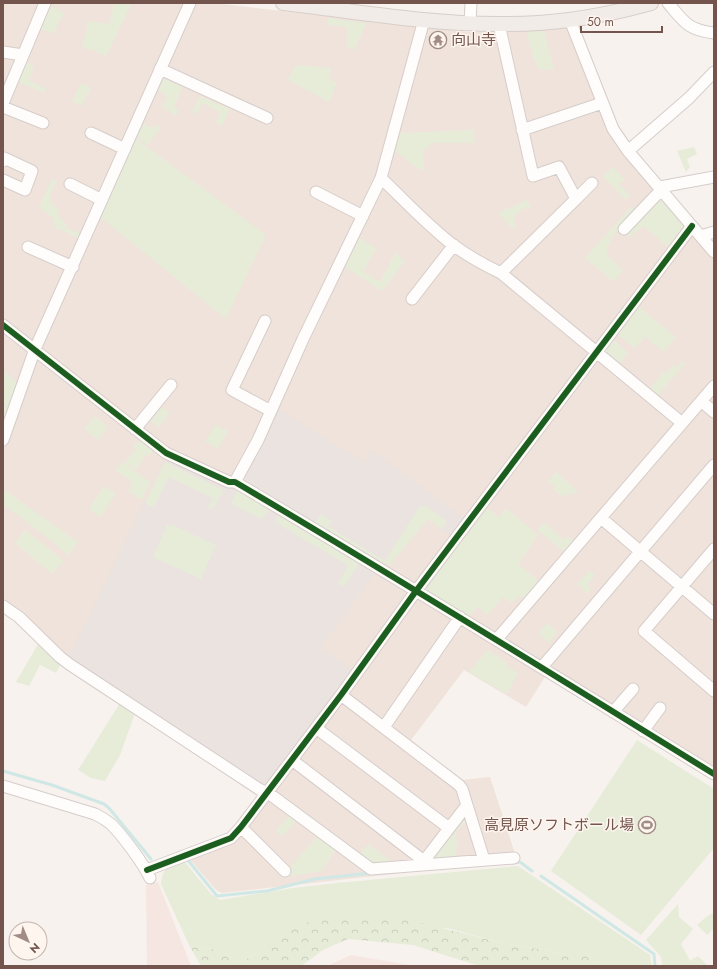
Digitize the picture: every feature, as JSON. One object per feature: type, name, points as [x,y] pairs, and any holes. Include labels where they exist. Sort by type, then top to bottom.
[{"type":"main road","points":[[283,3],[424,20],[499,24],[541,23],[570,20],[651,3]]},
{"type":"street","points":[[3,103],[45,3]]},
{"type":"street","points":[[3,440],[35,349],[190,3]]},
{"type":"street","points":[[470,23],[471,3]]},
{"type":"street","points":[[668,3],[689,26],[701,32],[714,32]]},
{"type":"street","points":[[235,482],[258,440],[303,339],[381,178],[424,20]]},
{"type":"street","points":[[570,20],[613,129],[628,151],[714,252]]},
{"type":"street","points":[[499,24],[533,176],[559,167],[576,199]]},
{"type":"street","points":[[3,52],[23,55]]},
{"type":"street","points":[[160,69],[267,118]]},
{"type":"street","points":[[628,151],[689,98],[714,72]]},
{"type":"street","points":[[522,130],[602,103]]},
{"type":"street","points":[[3,107],[43,123]]},
{"type":"street","points":[[92,133],[125,149]]},
{"type":"street","points":[[3,161],[4,158],[32,171],[25,190],[3,180]]},
{"type":"street","points":[[624,229],[661,188],[714,177]]},
{"type":"street","points":[[381,178],[422,218],[454,245],[479,262],[501,273],[682,423]]},
{"type":"street","points":[[501,273],[592,183]]},
{"type":"street","points":[[70,184],[102,200]]},
{"type":"street","points":[[316,192],[363,216]]},
{"type":"street","points":[[3,786],[95,814],[104,819],[111,825],[148,874],[231,838],[241,827],[266,792],[341,695],[416,591],[692,226]]},
{"type":"street","points":[[701,236],[714,232]]},
{"type":"street","points":[[412,299],[454,245]]},
{"type":"street","points":[[28,247],[72,267]]},
{"type":"street","points":[[264,321],[232,390],[271,411]]},
{"type":"street","points":[[3,325],[166,453],[229,482],[235,482],[497,639],[714,774]]},
{"type":"street","points":[[135,428],[171,385]]},
{"type":"street","points":[[497,639],[714,386]]},
{"type":"street","points":[[701,401],[714,412]]},
{"type":"street","points":[[542,667],[714,465]]},
{"type":"street","points":[[601,518],[714,614]]},
{"type":"street","points":[[714,548],[644,631],[714,691]]},
{"type":"street","points":[[3,606],[19,617],[69,664],[259,789],[266,792],[371,869],[424,863],[514,858]]},
{"type":"street","points":[[384,727],[460,617]]},
{"type":"street","points":[[613,712],[633,689]]},
{"type":"street","points":[[341,695],[456,781],[462,789],[484,860]]},
{"type":"street","points":[[643,731],[660,708]]},
{"type":"street","points":[[316,728],[449,828]]},
{"type":"street","points":[[292,760],[424,863]]},
{"type":"street","points":[[424,863],[466,805]]},
{"type":"street","points":[[241,827],[285,871]]},
{"type":"shaded area","points":[[3,3],[213,3],[466,32],[504,32],[568,27],[606,125],[660,195],[714,259],[714,770],[546,675],[526,707],[464,670],[411,740],[462,780],[490,777],[517,860],[222,893],[216,890],[188,857],[235,840],[266,797],[67,658],[3,600]]},
{"type":"shaded area","points":[[278,409],[363,462],[372,451],[464,519],[451,536],[428,519],[389,566],[245,482],[244,477],[262,445]]},
{"type":"shaded area","points":[[166,457],[234,487],[376,571],[320,648],[352,669],[267,786],[260,786],[67,658]]},
{"type":"shaded area","points":[[158,882],[191,966],[147,966],[146,885]]},
{"type":"shaded area","points":[[351,955],[415,966],[327,966]]},
{"type":"green space","points":[[114,3],[132,3],[106,56],[82,46],[89,21],[109,24]]},
{"type":"green space","points":[[50,6],[59,9],[64,15],[60,20],[54,34],[40,28],[47,7]]},
{"type":"green space","points":[[328,18],[367,23],[354,50],[347,47],[347,28],[327,24]]},
{"type":"green space","points":[[544,31],[554,69],[539,69],[534,60],[527,32]]},
{"type":"green space","points":[[25,62],[34,66],[29,81],[47,89],[45,93],[18,82]]},
{"type":"green space","points":[[296,65],[331,68],[329,79],[337,83],[329,102],[288,80]]},
{"type":"green space","points":[[161,77],[182,87],[174,108],[179,110],[176,116],[162,107],[167,96],[156,89]]},
{"type":"green space","points":[[81,83],[91,88],[82,106],[72,101]]},
{"type":"green space","points":[[200,96],[230,109],[222,126],[216,123],[220,112],[202,103],[197,114],[192,112]]},
{"type":"green space","points":[[141,124],[154,128],[159,125],[161,127],[148,145],[135,136]]},
{"type":"green space","points":[[473,130],[475,143],[429,143],[429,148],[423,149],[424,171],[416,167],[394,150],[399,133]]},
{"type":"green space","points":[[135,138],[266,235],[226,319],[99,216]]},
{"type":"green space","points":[[694,147],[697,154],[687,159],[690,167],[686,172],[677,151]]},
{"type":"green space","points":[[613,167],[625,179],[619,184],[630,195],[625,200],[603,176]]},
{"type":"green space","points":[[52,179],[57,181],[51,193],[50,199],[59,210],[58,215],[63,222],[67,224],[66,228],[81,234],[79,239],[55,228],[53,218],[39,207]]},
{"type":"green space","points":[[660,198],[684,227],[669,248],[644,226],[629,237],[624,232]]},
{"type":"green space","points":[[527,200],[531,207],[526,209],[524,208],[515,215],[516,217],[513,220],[516,226],[513,229],[498,213]]},
{"type":"green space","points":[[631,207],[635,212],[617,231],[608,248],[607,255],[623,270],[614,282],[585,258]]},
{"type":"green space","points":[[359,238],[376,248],[363,272],[380,282],[395,253],[405,261],[382,291],[345,267]]},
{"type":"green space","points":[[638,306],[676,337],[664,352],[645,337],[635,348],[615,333]]},
{"type":"green space","points":[[613,339],[628,353],[619,364],[605,352],[605,349]]},
{"type":"green space","points":[[682,361],[685,364],[657,396],[650,389],[663,372],[665,374],[673,365],[676,368]]},
{"type":"green space","points":[[3,370],[17,383],[4,421],[3,420]]},
{"type":"green space","points":[[162,407],[170,413],[159,427],[151,421]]},
{"type":"green space","points":[[95,416],[108,427],[98,440],[84,429]]},
{"type":"green space","points":[[215,425],[228,431],[218,449],[205,442]]},
{"type":"green space","points":[[141,438],[154,449],[150,456],[146,454],[136,470],[125,462],[136,449],[133,446]]},
{"type":"green space","points":[[123,462],[150,482],[142,500],[128,491],[133,482],[115,470]]},
{"type":"green space","points":[[165,462],[223,490],[216,505],[211,509],[208,508],[213,498],[169,477],[154,507],[145,503]]},
{"type":"green space","points":[[556,472],[579,492],[561,496],[553,489],[555,487],[548,481]]},
{"type":"green space","points":[[104,486],[116,493],[101,517],[89,509]]},
{"type":"green space","points":[[3,489],[78,542],[69,555],[18,515],[3,506]]},
{"type":"green space","points":[[238,489],[267,506],[268,512],[262,519],[231,503]]},
{"type":"green space","points":[[420,506],[428,507],[447,521],[442,529],[428,519],[389,566],[315,523],[321,514],[332,521],[328,526],[385,561]]},
{"type":"green space","points":[[486,507],[499,517],[506,508],[538,535],[518,564],[539,581],[523,599],[519,596],[512,603],[503,597],[488,615],[477,607],[469,617],[421,588]]},
{"type":"green space","points":[[282,515],[360,562],[345,586],[338,584],[348,565],[276,523],[277,517]]},
{"type":"green space","points":[[544,522],[564,540],[568,536],[573,540],[564,551],[537,530]]},
{"type":"green space","points":[[167,525],[172,525],[216,545],[201,579],[153,557]]},
{"type":"green space","points":[[25,530],[64,561],[52,574],[15,543]]},
{"type":"green space","points":[[589,571],[595,575],[587,585],[591,589],[587,594],[577,584]]},
{"type":"green space","points":[[547,623],[557,632],[549,643],[538,634]]},
{"type":"green space","points":[[38,644],[60,665],[56,673],[40,665],[29,686],[16,682]]},
{"type":"green space","points":[[488,650],[506,662],[507,666],[518,673],[507,694],[469,672]]},
{"type":"green space","points":[[120,703],[135,713],[120,755],[105,781],[91,778],[78,770]]},
{"type":"green space","name":"高見原ソフトボール場","points":[[637,740],[714,789],[714,848],[641,935],[551,871]]},
{"type":"green space","points":[[291,813],[297,819],[283,836],[276,831]]},
{"type":"green space","points":[[461,819],[468,820],[468,823],[458,827],[459,830],[456,831],[456,857],[436,858],[434,854]]},
{"type":"green space","points":[[319,835],[337,848],[321,871],[280,878]]},
{"type":"green space","points":[[368,844],[392,862],[371,863],[359,855]]},
{"type":"green space","points":[[184,861],[211,894],[220,900],[293,888],[518,866],[650,955],[652,966],[600,966],[587,953],[560,953],[498,942],[447,928],[266,947],[242,962],[212,949],[189,945],[161,884],[165,870]]},
{"type":"green space","points":[[678,904],[679,917],[693,929],[681,944],[690,961],[698,956],[708,966],[662,966],[661,957],[646,940]]},
{"type":"green space","points":[[712,913],[714,914],[714,931],[712,930],[707,935],[697,925]]},
{"type":"green space","points":[[323,916],[402,918],[498,942],[560,953],[587,953],[600,966],[479,966],[413,945],[348,939],[323,950],[301,966],[201,966],[189,945],[212,949],[242,962],[292,929]]},
{"type":"waterway","points":[[3,771],[52,785],[104,804],[109,808],[151,859]]},
{"type":"waterway","points":[[187,859],[217,896],[267,891],[315,879],[372,873]]},
{"type":"waterway","points":[[513,863],[520,862],[532,871]]},
{"type":"waterway","points":[[541,876],[654,954],[655,966]]},
{"type":"cycle path","points":[[147,870],[231,838],[241,827],[341,695],[416,591],[692,226]]},
{"type":"cycle path","points":[[3,325],[166,453],[229,482],[235,482],[415,590],[714,774]]},
{"type":"place","name":"向山寺","points":[[438,40]]},
{"type":"place","name":"高見原ソフトボール場","points":[[647,825]]}]
